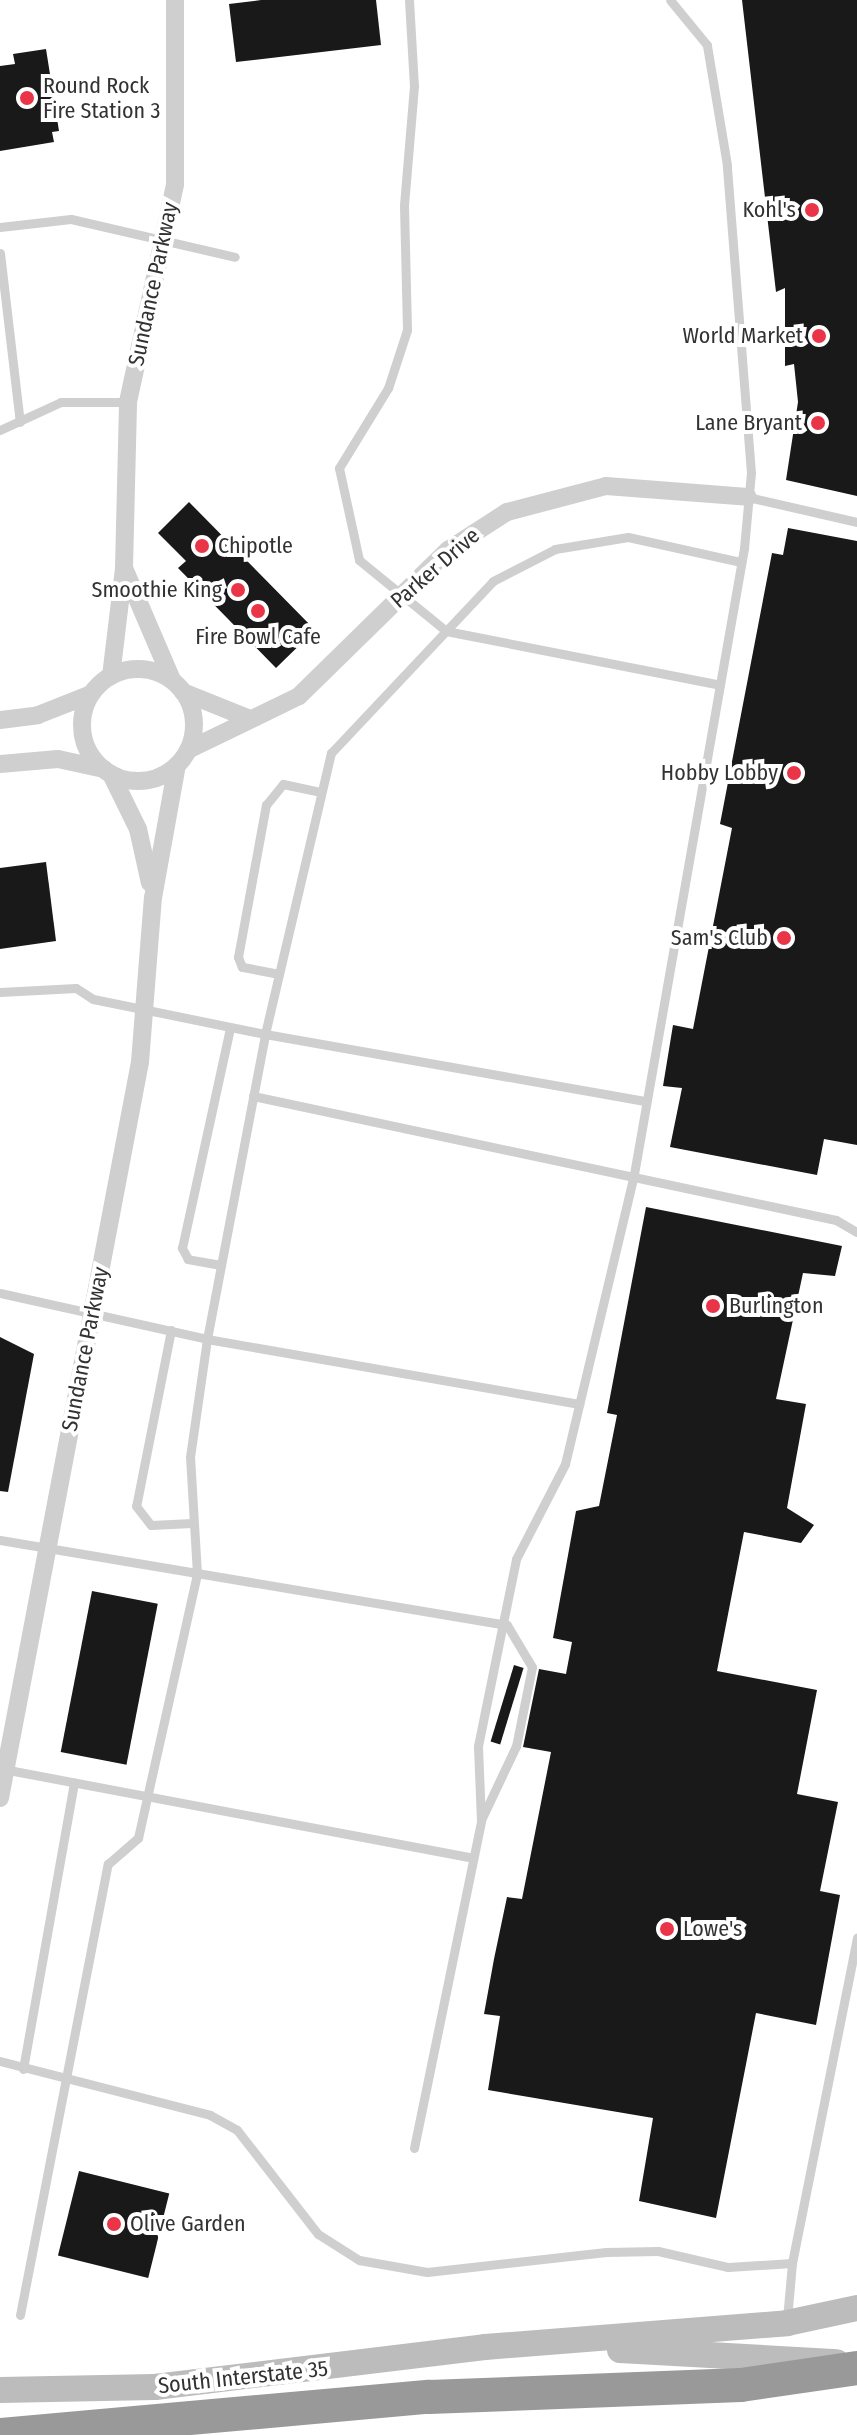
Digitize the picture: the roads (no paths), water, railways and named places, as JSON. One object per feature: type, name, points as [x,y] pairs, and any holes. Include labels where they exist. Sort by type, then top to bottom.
[{"type":"highway","points":[[0,2435],[429,2397],[741,2385],[857,2366]]},
{"type":"main road","name":"South Interstate 35","points":[[0,2390],[155,2387],[485,2347],[787,2323],[857,2308]]},
{"type":"main road","name":"South Interstate 35","points":[[485,2347],[857,2366]]},
{"type":"street","name":"Sundance Parkway","points":[[111,676],[124,568],[128,402],[164,240],[180,101],[175,0]]},
{"type":"street","name":"Parker Drive","points":[[188,750],[299,696],[398,598],[470,534],[533,502],[606,486],[748,497]]},
{"type":"street","name":"Sundance Parkway","points":[[124,568],[178,686]]},
{"type":"street","points":[[0,720],[38,715],[91,694],[111,676],[142,669],[250,719]]},
{"type":"street","points":[[0,764],[58,759],[146,781],[177,765],[188,750],[192,710],[178,686]]},
{"type":"street","points":[[91,694],[82,739],[107,772]]},
{"type":"street","name":"Sundance Parkway","points":[[0,1798],[147,1010],[153,898],[177,765]]},
{"type":"street","name":"Sundance Parkway","points":[[107,772],[138,829],[153,898]]},
{"type":"lane","points":[[409,0],[414,86],[404,206],[407,330],[388,388],[339,468],[359,560],[398,598],[446,631],[720,685]]},
{"type":"lane","points":[[481,1821],[478,1746],[507,1625],[516,1559],[565,1464],[634,1174],[741,562],[748,497],[748,405],[719,108],[707,45],[670,0]]},
{"type":"lane","points":[[0,227],[71,219],[235,257]]},
{"type":"lane","points":[[0,253],[20,422]]},
{"type":"lane","points":[[0,430],[61,402],[128,402]]},
{"type":"lane","points":[[748,497],[857,522]]},
{"type":"lane","points":[[20,2315],[63,2082],[108,1864],[138,1838],[197,1574],[190,1457],[207,1339],[265,1034],[331,753],[493,581],[564,546],[628,537],[741,562]]},
{"type":"lane","points":[[279,974],[242,967],[238,957],[266,805],[283,784],[321,792]]},
{"type":"lane","points":[[0,992],[76,988],[147,1010],[265,1034],[646,1101]]},
{"type":"lane","points":[[221,1265],[188,1259],[182,1248],[230,1027]]},
{"type":"lane","points":[[253,1096],[634,1174],[836,1220],[857,1232]]},
{"type":"lane","points":[[0,1293],[207,1339],[579,1404]]},
{"type":"lane","points":[[171,1330],[136,1506],[151,1525],[192,1523]]},
{"type":"lane","points":[[0,1540],[507,1625],[532,1667],[516,1746],[481,1821],[414,2148]]},
{"type":"lane","points":[[3,1769],[473,1858]]},
{"type":"lane","points":[[23,2069],[74,1783]]},
{"type":"lane","points":[[787,2323],[792,2263],[857,1937]]},
{"type":"lane","points":[[0,2061],[63,2082],[210,2115],[237,2130],[318,2234],[359,2260],[427,2272],[506,2269],[606,2252],[658,2251],[728,2267],[792,2263]]},
{"type":"place","name":"Round Rock Fire Station 3","points":[[27,98]]},
{"type":"place","name":"Kohl's","points":[[812,210]]},
{"type":"place","name":"World Market","points":[[819,336]]},
{"type":"place","name":"Lane Bryant","points":[[818,423]]},
{"type":"place","name":"Chipotle","points":[[202,546]]},
{"type":"place","name":"Smoothie King","points":[[238,590]]},
{"type":"place","name":"Fire Bowl Cafe","points":[[258,611]]},
{"type":"place","name":"Hobby Lobby","points":[[794,773]]},
{"type":"place","name":"Sam's Club","points":[[784,938]]},
{"type":"place","name":"Burlington","points":[[713,1306]]},
{"type":"place","name":"Lowe's","points":[[667,1929]]},
{"type":"place","name":"Olive Garden","points":[[114,2224]]}]
